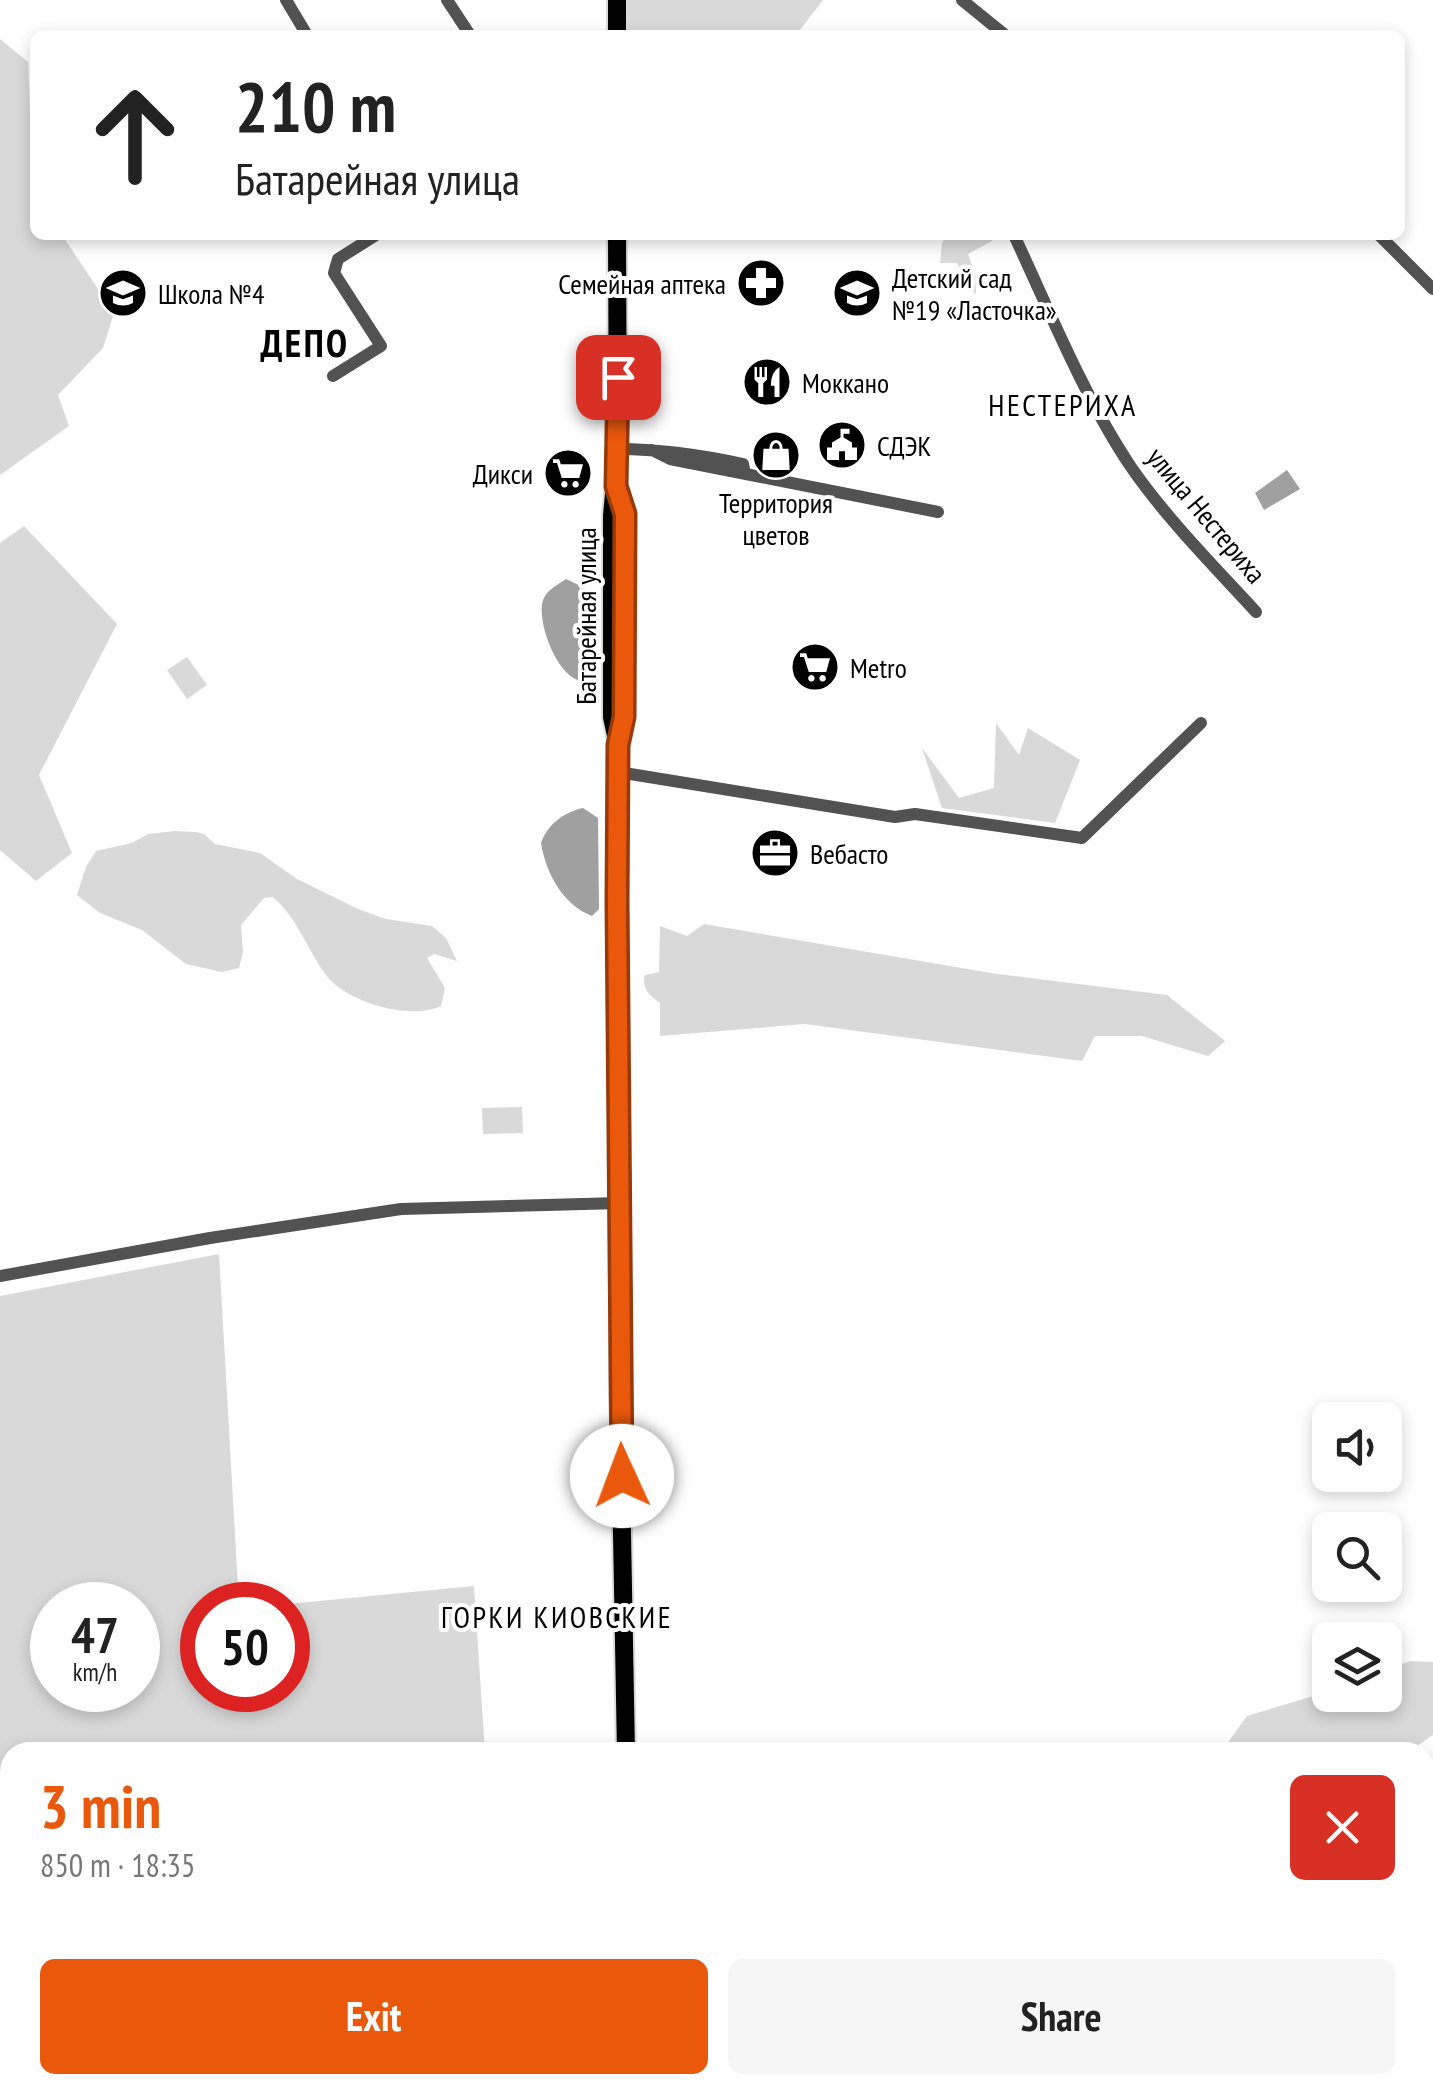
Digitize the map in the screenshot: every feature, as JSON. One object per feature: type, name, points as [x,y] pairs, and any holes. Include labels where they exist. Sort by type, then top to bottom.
[{"type":"main road","points":[[617,0],[617,30]]},
{"type":"main road","name":"Батарейная улица","points":[[617,240],[618,448],[612,516],[612,717],[618,745],[626,1742]]},
{"type":"street","points":[[286,0],[303,30]]},
{"type":"street","points":[[447,0],[467,30]]},
{"type":"street","points":[[962,0],[996,30]]},
{"type":"street","points":[[333,376],[381,346],[334,272],[338,259],[368,240]]},
{"type":"street","name":"улица Нестериха","points":[[1016,240],[1130,465],[1160,506],[1256,612]]},
{"type":"street","points":[[1384,240],[1433,289]]},
{"type":"street","points":[[618,448],[671,449],[938,512]]},
{"type":"street","points":[[618,772],[896,818],[915,814],[1082,838],[1201,724]]},
{"type":"street","points":[[0,1276],[386,1211],[622,1203]]},
{"type":"shaded area","points":[[626,0],[823,0],[800,30],[627,30]]},
{"type":"shaded area","points":[[0,39],[28,62],[30,240],[65,240],[114,313],[103,348],[58,395],[69,426],[0,475]]},
{"type":"shaded area","points":[[992,240],[968,254],[976,277],[976,294],[967,288],[957,263],[940,263],[942,243]]},
{"type":"shaded area","points":[[1287,470],[1300,489],[1264,510],[1255,493]]},
{"type":"shaded area","points":[[24,526],[117,624],[39,775],[72,853],[36,881],[0,850],[0,543]]},
{"type":"shaded area","points":[[566,579],[591,591],[594,670],[582,681],[573,678],[557,660],[543,622],[545,596]]},
{"type":"shaded area","points":[[187,657],[207,685],[187,699],[167,670]]},
{"type":"shaded area","points":[[996,723],[1019,755],[1028,728],[1080,760],[1055,823],[942,808],[922,748],[959,798],[994,788]]},
{"type":"shaded area","points":[[583,808],[598,818],[599,909],[592,916],[572,904],[557,886],[541,843],[557,820]]},
{"type":"shaded area","points":[[148,834],[204,834],[215,844],[260,853],[297,879],[358,909],[386,919],[432,926],[446,938],[457,961],[434,954],[427,958],[445,988],[441,1006],[396,1010],[363,1001],[335,985],[296,924],[273,897],[264,898],[241,925],[243,952],[239,968],[222,972],[186,964],[142,930],[100,913],[77,895],[96,851],[132,843]]},
{"type":"shaded area","points":[[704,924],[997,974],[1167,995],[1225,1041],[1208,1056],[1142,1036],[1095,1036],[1082,1061],[805,1024],[660,1036],[660,1003],[647,991],[644,980],[645,975],[659,972],[660,926],[687,936]]},
{"type":"shaded area","points":[[522,1107],[523,1133],[483,1134],[482,1108]]},
{"type":"shaded area","points":[[219,1254],[238,1582],[180,1582],[180,1712],[310,1712],[310,1602],[474,1586],[484,1742],[0,1742],[0,1296]]},
{"type":"shaded area","points":[[1433,1662],[1433,1735],[1423,1742],[1228,1742],[1247,1716],[1312,1696],[1312,1712],[1402,1712],[1402,1664]]},
{"type":"place","name":"Семейная аптека","points":[[761,283]]},
{"type":"place","name":"Школа №4","points":[[123,293]]},
{"type":"place","name":"Детский сад №19 «Ласточка»","points":[[857,293]]},
{"type":"place","name":"Моккано","points":[[767,382]]},
{"type":"place","name":"СДЭК","points":[[842,445]]},
{"type":"place","name":"Территория цветов","points":[[776,455]]},
{"type":"place","name":"Дикси","points":[[568,473]]},
{"type":"place","name":"Metro","points":[[815,667]]},
{"type":"place","name":"Вебасто","points":[[775,853]]},
{"type":"district","name":"ДЕПО","points":[[305,342]]},
{"type":"district","name":"НЕСТЕРИХА","points":[[1063,404]]},
{"type":"district","name":"ГОРКИ КИОВСКИЕ","points":[[557,1616]]},
{"type":"route","points":[[618,377],[616,486],[625,514],[624,717],[618,745],[617,902],[622,1476]]}]
